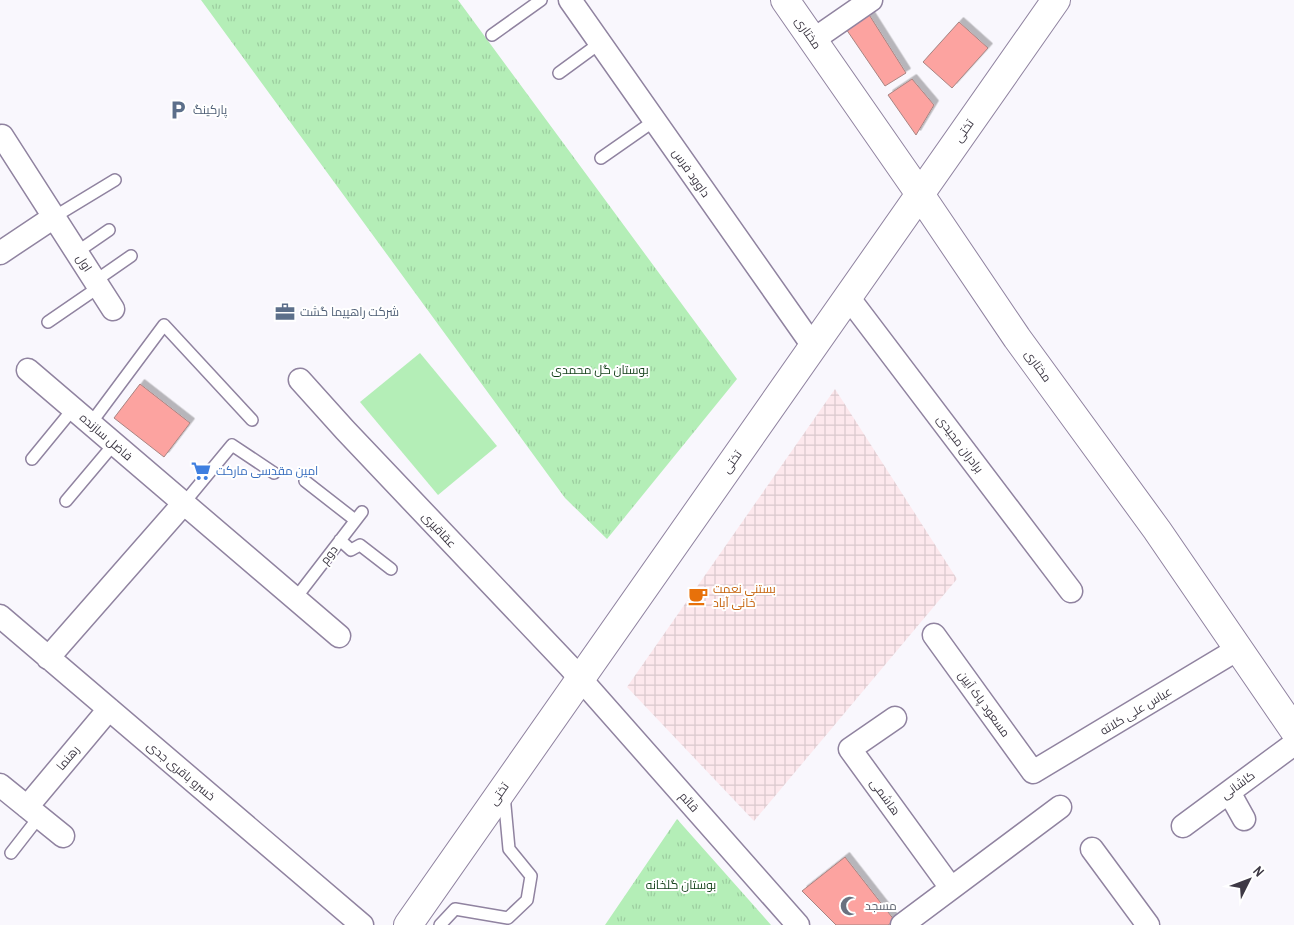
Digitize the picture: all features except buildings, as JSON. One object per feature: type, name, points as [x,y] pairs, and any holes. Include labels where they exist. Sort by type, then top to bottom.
[{"type":"main road","name":"مختاری","points":[[785,0],[1017,338],[1157,530],[1294,730]]},
{"type":"main road","name":"تختی","points":[[408,925],[848,297],[916,189],[1056,0]]},
{"type":"street","name":"داوود فرس","points":[[570,0],[813,346]]},
{"type":"street","points":[[813,40],[871,0]]},
{"type":"street","points":[[0,253],[54,218],[3,145]]},
{"type":"street","name":"اول","points":[[54,218],[114,309]]},
{"type":"street","name":"برادران مجیدی","points":[[848,297],[1071,591]]},
{"type":"street","name":"فاضل سازنده","points":[[28,370],[339,636]]},
{"type":"street","name":"عقاقیری","points":[[300,380],[580,679]]},
{"type":"street","points":[[48,658],[184,504]]},
{"type":"street","name":"خسرو باقری جدی","points":[[0,616],[362,925]]},
{"type":"street","name":"مسعود پاک آیین","points":[[934,635],[1033,772]]},
{"type":"street","name":"عباس علی کلاته","points":[[1033,772],[1238,649]]},
{"type":"street","name":"قائم","points":[[580,679],[798,925]]},
{"type":"street","name":"رهنما","points":[[33,812],[109,709]]},
{"type":"street","name":"هاشمی","points":[[895,718],[850,750],[952,888]]},
{"type":"street","name":"کاشانی","points":[[1182,826],[1294,744]]},
{"type":"street","points":[[0,785],[63,836]]},
{"type":"street","points":[[1229,792],[1244,819]]},
{"type":"street","points":[[902,925],[1060,807]]},
{"type":"street","points":[[1092,849],[1148,925]]},
{"type":"lane","points":[[492,35],[542,0]]},
{"type":"lane","points":[[559,73],[600,43]]},
{"type":"lane","points":[[601,158],[654,120]]},
{"type":"lane","points":[[54,218],[115,180]]},
{"type":"lane","points":[[77,252],[110,230]]},
{"type":"lane","points":[[48,322],[131,256]]},
{"type":"lane","points":[[90,423],[164,325],[252,420]]},
{"type":"lane","points":[[32,459],[73,409]]},
{"type":"lane","points":[[66,501],[114,444]]},
{"type":"lane","points":[[184,504],[232,445],[274,472]]},
{"type":"lane","name":"دوم","points":[[295,599],[358,516],[305,481]]},
{"type":"lane","points":[[340,540],[352,550],[360,545],[391,569]]},
{"type":"lane","points":[[440,925],[455,909],[508,918],[527,900],[532,876],[509,849],[503,789]]},
{"type":"lane","points":[[12,852],[33,812]]},
{"type":"shaded area","points":[[835,389],[957,579],[754,821],[627,687]]},
{"type":"green space","name":"بوستان گل محمدی","points":[[201,0],[458,0],[737,379],[607,539],[565,498]]},
{"type":"green space","points":[[420,353],[497,446],[438,495],[360,402]]},
{"type":"green space","name":"بوستان گلخانه","points":[[677,819],[771,925],[605,925]]},
{"type":"place","name":"پارکینگ","points":[[178,110]]},
{"type":"place","name":"شركت راهپيما گشت","points":[[285,312]]},
{"type":"place","name":"امین مقدسی مارکت","points":[[201,471]]},
{"type":"place","name":"بستنی نعمت خانی آباد","points":[[698,596]]},
{"type":"place","name":"مسجد","points":[[850,906]]}]
